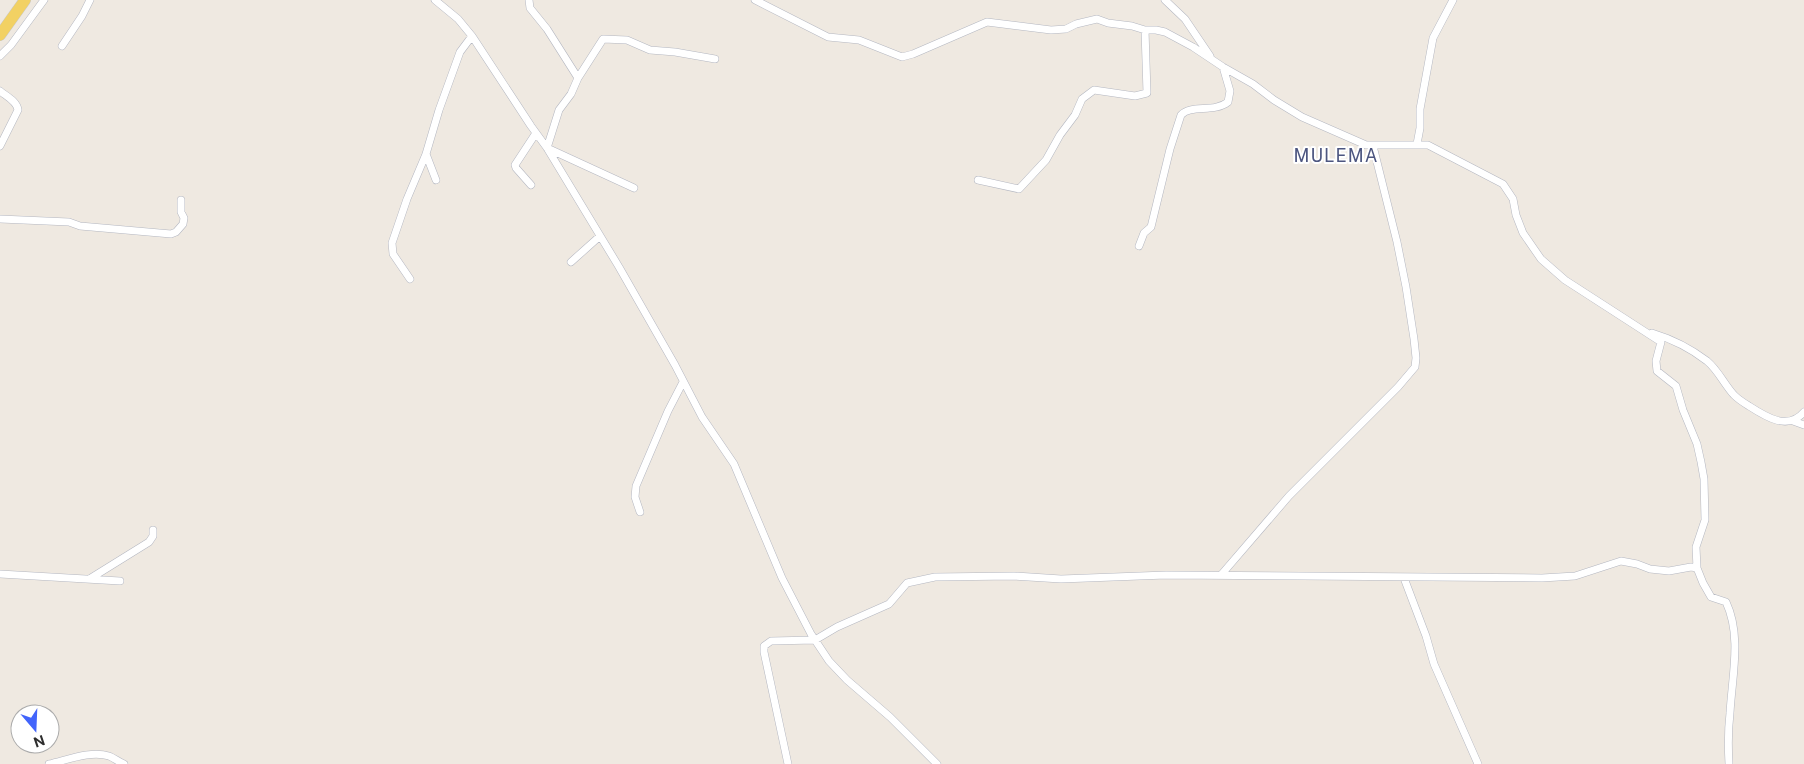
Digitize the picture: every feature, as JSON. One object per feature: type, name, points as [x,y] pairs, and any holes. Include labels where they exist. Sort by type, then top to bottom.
[{"type":"main road","points":[[0,35],[25,0]]},
{"type":"street","points":[[0,56],[11,45],[44,0]]},
{"type":"street","points":[[62,46],[90,0]]},
{"type":"street","points":[[435,0],[458,19],[472,36],[547,148],[619,266],[706,424],[727,451],[734,464],[782,578],[815,640],[829,661],[847,680],[890,717],[937,764]]},
{"type":"street","points":[[529,0],[530,8],[547,29],[578,78]]},
{"type":"street","points":[[754,0],[828,37],[859,40],[902,57],[914,54],[986,22],[1051,30],[1066,29],[1076,24],[1098,19],[1108,23],[1165,32],[1254,84],[1293,112],[1366,145],[1428,145],[1503,184],[1513,199],[1516,216],[1523,233],[1541,259],[1565,280],[1661,342],[1656,361],[1657,371],[1676,386],[1683,410],[1697,444],[1704,479],[1705,520],[1696,547],[1697,568],[1711,597],[1726,602],[1735,630],[1728,764]]},
{"type":"street","points":[[1165,0],[1185,19],[1213,60]]},
{"type":"street","points":[[1417,144],[1420,128],[1420,109],[1433,38],[1453,0]]},
{"type":"street","points":[[978,180],[1019,189],[1046,160],[1060,134],[1075,115],[1082,99],[1094,90],[1135,96],[1147,93],[1146,30]]},
{"type":"street","points":[[410,280],[393,254],[392,243],[426,154],[439,110],[460,52],[472,36]]},
{"type":"street","points":[[547,148],[559,110],[571,94],[578,78],[603,39],[627,40],[650,50],[715,59]]},
{"type":"street","points":[[1139,246],[1144,233],[1151,228],[1170,150],[1181,115],[1188,110],[1219,108],[1228,102],[1230,91],[1223,67]]},
{"type":"street","points":[[0,92],[18,106],[18,110],[0,146]]},
{"type":"street","points":[[531,185],[515,165],[536,133]]},
{"type":"street","points":[[1221,575],[1289,496],[1398,387],[1415,366],[1414,338],[1406,287],[1373,146]]},
{"type":"street","points":[[547,148],[634,188]]},
{"type":"street","points":[[426,154],[436,180]]},
{"type":"street","points":[[0,219],[68,222],[80,226],[171,234],[176,232],[184,221],[181,212],[181,200]]},
{"type":"street","points":[[571,262],[600,236]]},
{"type":"street","points":[[1642,330],[1664,337],[1695,352],[1710,364],[1735,396],[1763,416],[1782,422],[1792,421],[1804,424]]},
{"type":"street","points":[[640,512],[635,497],[636,486],[668,411],[683,382]]},
{"type":"street","points":[[1792,421],[1804,412]]},
{"type":"street","points":[[91,578],[149,542],[153,536],[153,530]]},
{"type":"street","points":[[788,764],[764,646],[771,642],[815,640],[837,627],[889,604],[902,587],[907,583],[918,580],[935,577],[1014,576],[1061,579],[1166,575],[1542,578],[1575,576],[1621,561],[1650,569],[1669,571],[1691,567],[1697,568]]},
{"type":"street","points":[[0,574],[120,581]]},
{"type":"street","points":[[1404,578],[1426,636],[1436,670],[1478,764]]},
{"type":"street","points":[[49,764],[99,754],[124,764]]},
{"type":"district","name":"MULEMA","points":[[1336,155]]}]
